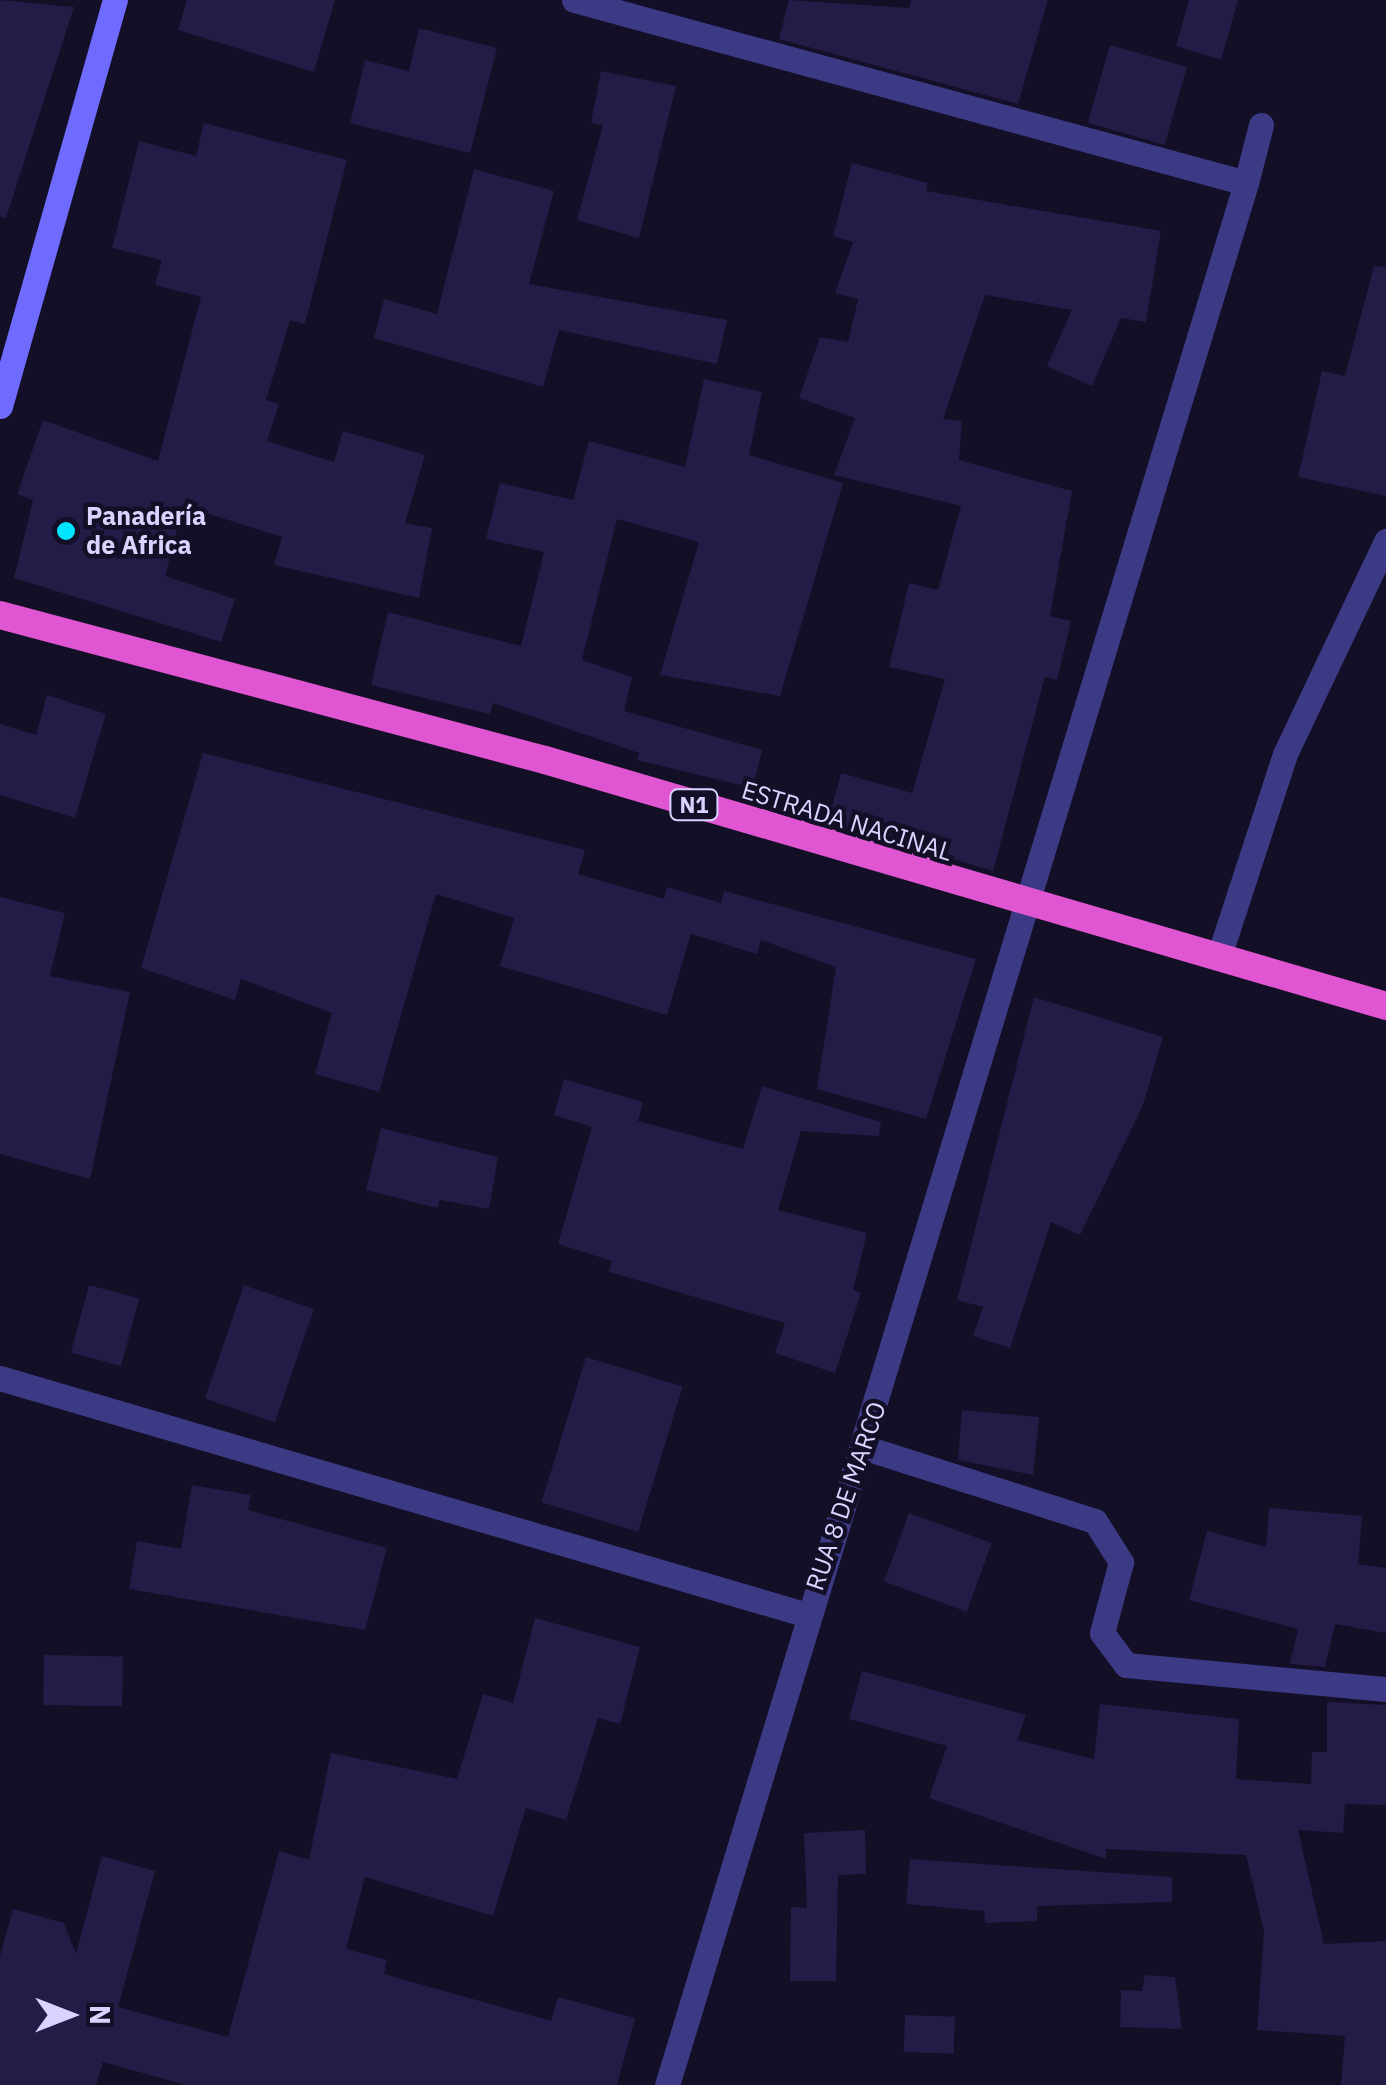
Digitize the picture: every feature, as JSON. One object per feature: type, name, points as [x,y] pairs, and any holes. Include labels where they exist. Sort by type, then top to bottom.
[{"type":"highway","name":"ESTRADA NACINAL","points":[[0,615],[545,760],[1026,907],[1219,956],[1386,1006]]},
{"type":"main road","points":[[0,406],[115,0]]},
{"type":"street","points":[[574,0],[1246,183]]},
{"type":"street","name":"RUA 8 DE MARCO","points":[[667,2085],[804,1614],[866,1448],[1260,126]]},
{"type":"street","points":[[1219,956],[1285,754],[1386,540]]},
{"type":"street","points":[[0,1378],[804,1614]]},
{"type":"street","points":[[866,1448],[1095,1521],[1121,1562],[1102,1634],[1108,1652],[1126,1665],[1386,1689]]},
{"type":"building","points":[[0,0],[74,7],[6,218],[0,217]]},
{"type":"building","points":[[187,0],[335,0],[314,72],[178,30]]},
{"type":"building","points":[[789,0],[909,8],[911,0],[1048,0],[1018,104],[779,39]]},
{"type":"building","points":[[1189,0],[1238,0],[1221,60],[1176,46]]},
{"type":"building","points":[[419,28],[497,48],[470,153],[350,123],[365,60],[409,71]]},
{"type":"building","points":[[1110,45],[1187,67],[1165,145],[1088,123]]},
{"type":"building","points":[[601,71],[676,86],[639,238],[577,220],[603,125],[591,123]]},
{"type":"building","points":[[204,123],[347,160],[305,324],[290,320],[266,400],[279,404],[267,441],[334,462],[343,431],[425,455],[405,523],[432,528],[419,598],[274,565],[282,537],[183,506],[165,576],[235,599],[221,642],[14,578],[33,500],[17,494],[43,420],[158,461],[201,297],[155,285],[162,260],[112,248],[139,141],[196,156]]},
{"type":"building","points":[[852,163],[928,183],[926,191],[1161,231],[1146,322],[1121,318],[1092,386],[1047,366],[1072,310],[985,295],[943,419],[962,421],[959,460],[1072,491],[1050,616],[1071,621],[1057,680],[1045,677],[993,871],[828,822],[841,773],[912,793],[945,679],[889,667],[909,583],[938,590],[961,506],[834,475],[855,418],[799,398],[820,337],[848,342],[858,299],[835,293],[853,242],[833,236]]},
{"type":"building","points":[[474,169],[554,191],[529,284],[727,320],[717,364],[559,330],[543,387],[374,338],[384,299],[437,314]]},
{"type":"building","points":[[1374,266],[1386,267],[1386,496],[1298,477],[1322,371],[1345,376]]},
{"type":"building","points":[[704,379],[762,392],[749,455],[843,483],[780,696],[660,675],[699,542],[617,519],[582,660],[632,677],[624,711],[762,750],[753,788],[637,760],[639,753],[493,703],[490,714],[371,685],[388,612],[521,646],[544,552],[486,539],[500,483],[573,500],[589,441],[685,467]]},
{"type":"building","points":[[47,695],[106,714],[75,818],[0,795],[0,724],[36,735]]},
{"type":"building","points":[[203,753],[585,850],[578,874],[664,899],[667,887],[721,903],[724,891],[976,959],[926,1119],[817,1089],[836,967],[761,940],[757,954],[691,934],[667,1015],[500,966],[514,918],[436,894],[379,1092],[315,1074],[332,1013],[241,979],[235,1000],[141,968]]},
{"type":"building","points":[[0,897],[65,913],[50,976],[130,992],[90,1179],[0,1154]]},
{"type":"building","points":[[1034,997],[1163,1037],[1143,1105],[1080,1235],[1051,1222],[1010,1348],[973,1336],[983,1307],[957,1300]]},
{"type":"building","points":[[564,1079],[643,1102],[638,1121],[743,1149],[762,1086],[881,1122],[879,1136],[801,1131],[778,1210],[867,1233],[853,1290],[861,1293],[835,1373],[775,1353],[785,1323],[609,1272],[612,1261],[558,1244],[592,1127],[554,1115]]},
{"type":"building","points":[[381,1128],[498,1157],[489,1209],[440,1200],[437,1208],[366,1190]]},
{"type":"building","points":[[89,1285],[139,1298],[121,1366],[71,1353]]},
{"type":"building","points":[[244,1285],[314,1309],[275,1423],[205,1398]]},
{"type":"building","points":[[586,1357],[683,1387],[638,1532],[542,1502]]},
{"type":"building","points":[[962,1410],[1039,1417],[1033,1475],[958,1460]]},
{"type":"building","points":[[192,1485],[251,1495],[248,1510],[387,1548],[365,1630],[129,1589],[137,1541],[181,1549]]},
{"type":"building","points":[[1269,1508],[1362,1516],[1358,1564],[1386,1568],[1386,1633],[1335,1624],[1325,1667],[1290,1664],[1298,1629],[1189,1600],[1207,1531],[1266,1547]]},
{"type":"building","points":[[909,1513],[992,1543],[967,1612],[884,1582]]},
{"type":"building","points":[[535,1618],[640,1647],[620,1724],[598,1718],[566,1820],[526,1808],[493,1916],[365,1877],[346,1949],[387,1960],[384,1974],[551,2021],[558,1997],[635,2018],[617,2085],[186,2085],[103,2062],[96,2085],[0,2085],[0,1956],[13,1909],[64,1923],[76,1954],[102,1856],[155,1871],[118,2007],[228,2037],[279,1851],[309,1860],[331,1753],[457,1779],[483,1694],[513,1703]]},
{"type":"building","points":[[44,1655],[123,1656],[122,1706],[43,1705]]},
{"type":"building","points":[[862,1671],[1026,1715],[1017,1740],[1094,1759],[1100,1704],[1239,1719],[1236,1779],[1311,1784],[1312,1752],[1327,1752],[1327,1702],[1386,1705],[1386,1805],[1345,1804],[1343,1833],[1298,1830],[1324,1944],[1386,1941],[1386,2085],[1341,2085],[1345,2036],[1257,2030],[1264,1931],[1246,1855],[1106,1849],[1106,1859],[929,1798],[947,1746],[849,1719]]},
{"type":"building","points":[[865,1830],[866,1874],[838,1875],[836,1981],[790,1981],[791,1907],[807,1908],[804,1833]]},
{"type":"building","points":[[910,1859],[1172,1877],[1172,1902],[1037,1906],[1037,1921],[985,1923],[984,1911],[906,1904]]},
{"type":"building","points":[[1145,1975],[1175,1977],[1182,2029],[1120,2027],[1121,1990],[1142,1991]]},
{"type":"building","points":[[905,2015],[955,2017],[954,2054],[904,2052]]},
{"type":"place","name":"Panadería de Africa","points":[[66,531]]}]
